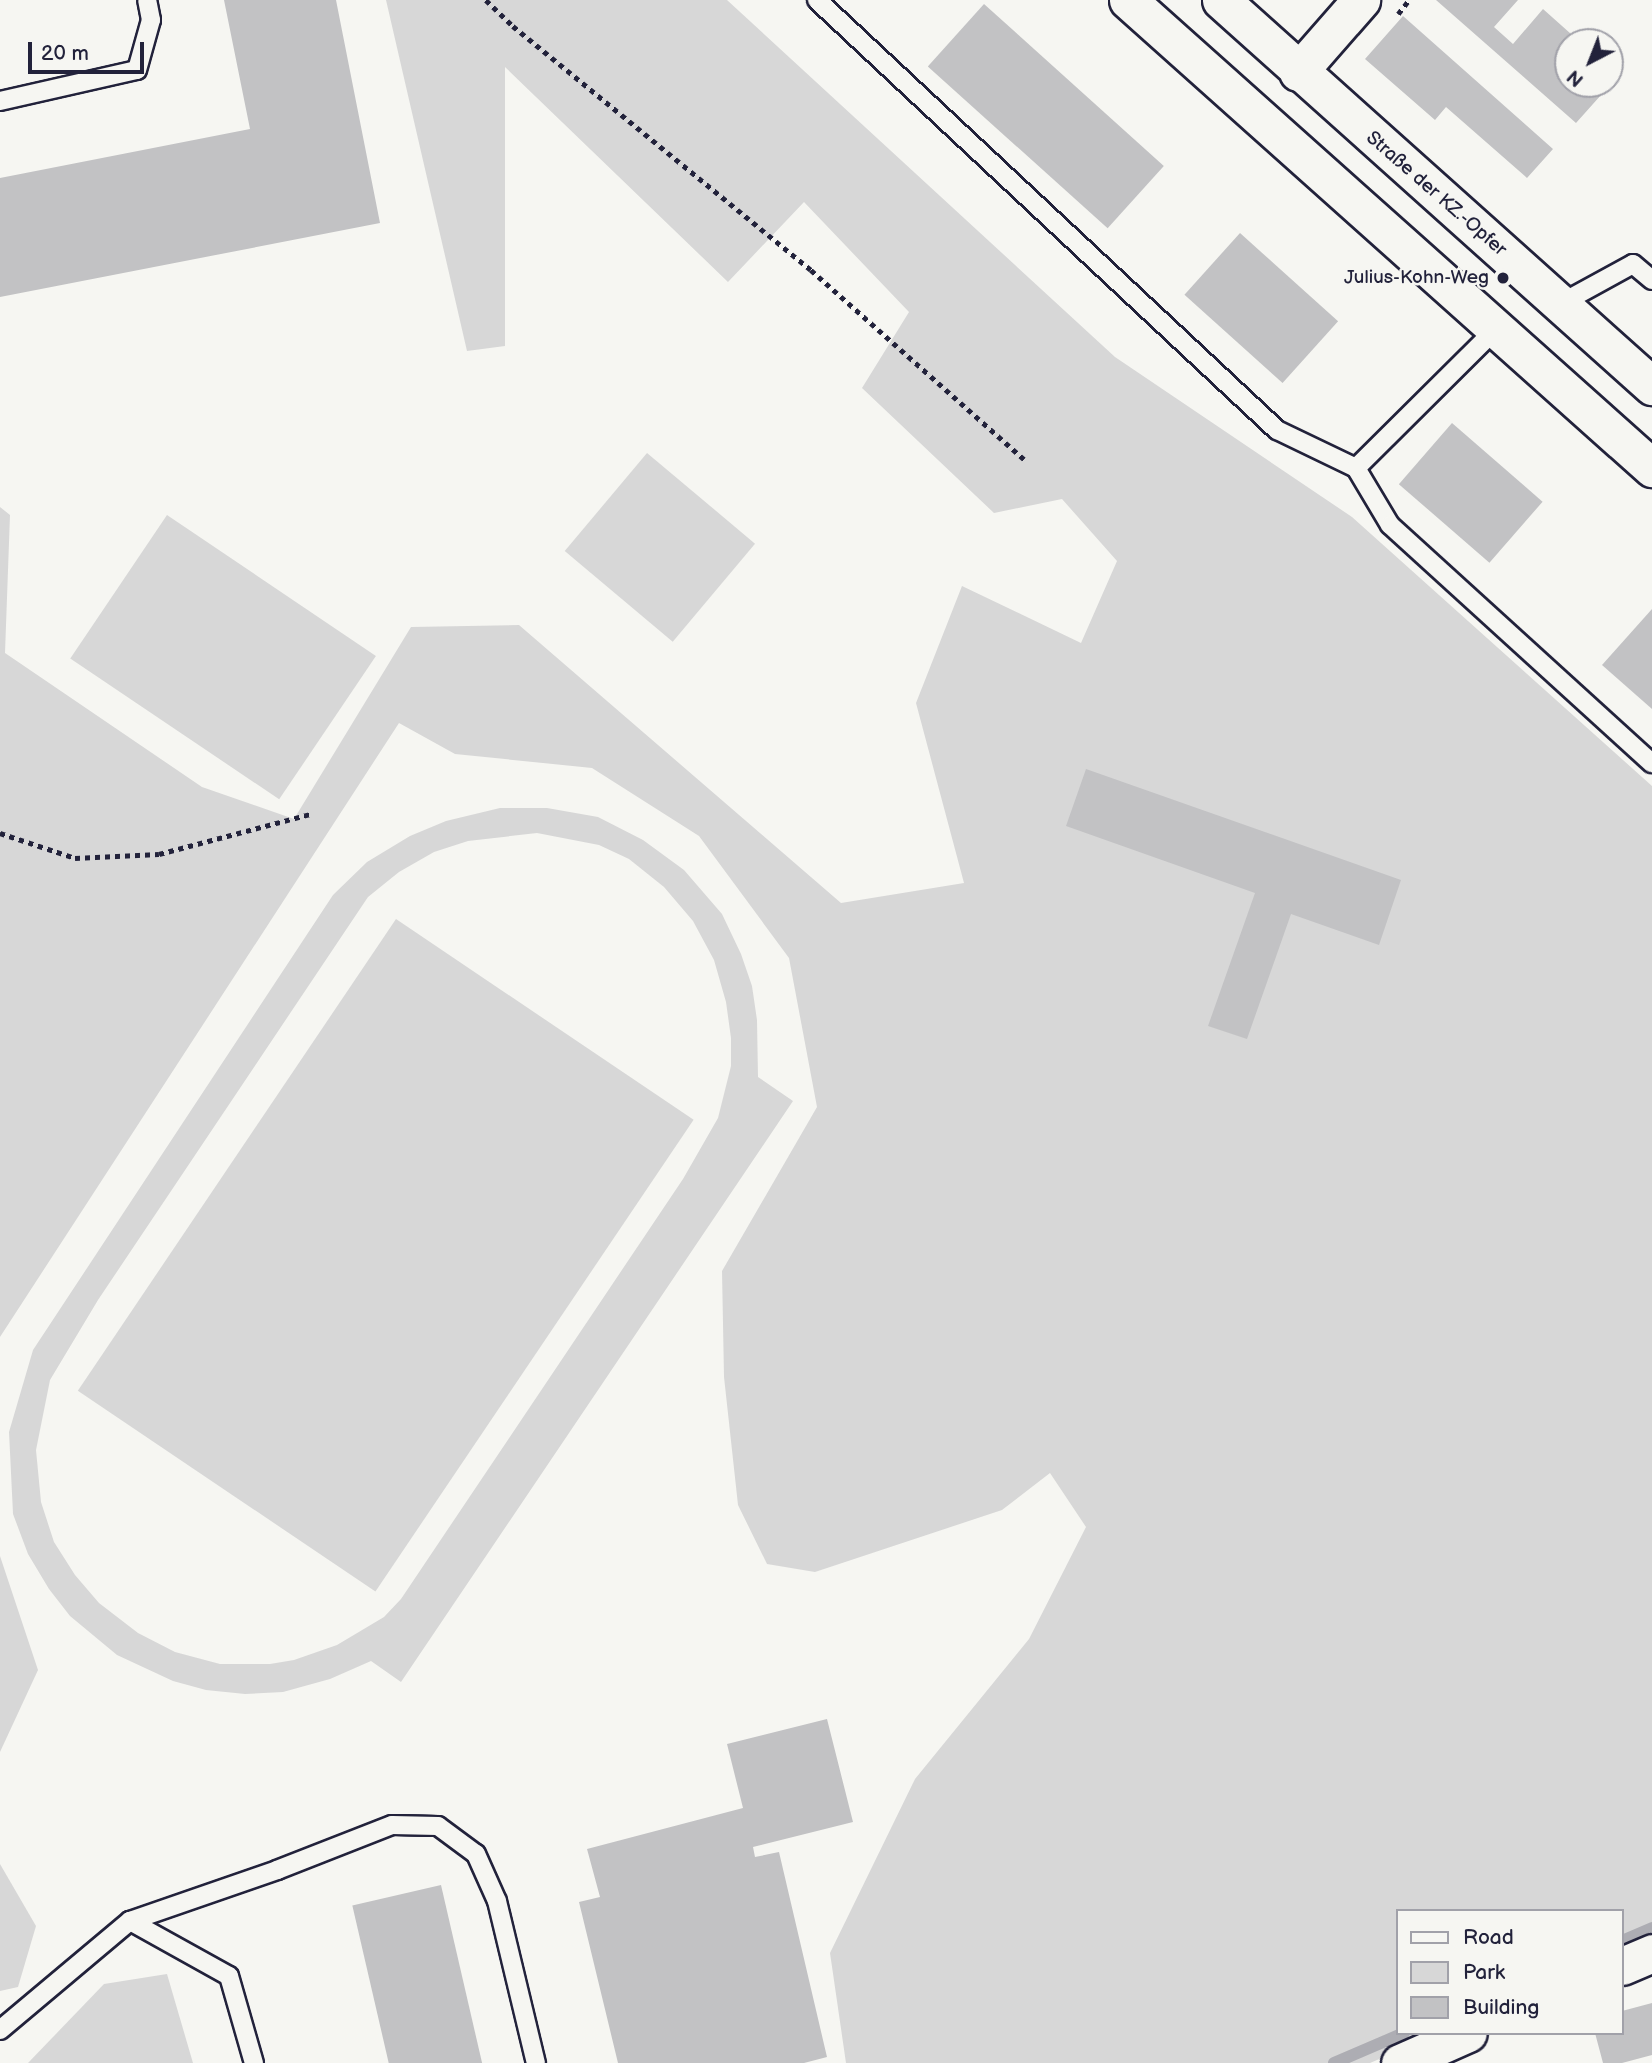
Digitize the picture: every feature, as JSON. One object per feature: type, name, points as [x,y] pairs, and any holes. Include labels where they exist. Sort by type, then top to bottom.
[{"type":"street","points":[[1128,0],[1652,468]]},
{"type":"street","name":"Straße der KZ.-Opfer","points":[[1221,0],[1298,72],[1652,386]]},
{"type":"street","points":[[1298,72],[1361,0]]},
{"type":"street","points":[[1624,1965],[1652,1953]]},
{"type":"street","points":[[1400,2063],[1463,2035]]},
{"type":"lane","points":[[0,102],[137,70],[150,20],[147,0]]},
{"type":"lane","points":[[817,0],[1277,430],[1356,468],[1390,525],[1652,763]]},
{"type":"lane","points":[[1560,304],[1633,264],[1652,280]]},
{"type":"lane","points":[[1356,468],[1496,329]]},
{"type":"lane","points":[[0,2030],[130,1921],[277,1870],[392,1825],[438,1826],[476,1854],[498,1901],[536,2063]]},
{"type":"lane","points":[[130,1921],[229,1976],[254,2063]]},
{"type":"path","points":[[486,0],[513,26],[811,270],[1024,459]]},
{"type":"path","points":[[1392,20],[1409,0]]},
{"type":"path","points":[[0,833],[75,858],[159,854],[310,814]]},
{"type":"green space","points":[[386,0],[727,0],[1115,357],[1352,517],[1652,786],[1652,1944],[1624,1955],[1624,1909],[1396,1909],[1396,2035],[1435,2035],[1370,2063],[846,2063],[830,1953],[915,1779],[1029,1639],[1086,1527],[1050,1473],[1002,1510],[815,1572],[767,1564],[738,1505],[724,1377],[722,1271],[817,1107],[789,958],[699,836],[592,768],[455,754],[399,723],[0,1337],[0,507],[10,515],[5,653],[202,787],[294,819],[411,627],[519,625],[841,903],[964,883],[916,703],[962,586],[1081,643],[1117,561],[1062,499],[994,513],[862,388],[909,312],[804,202],[728,282],[505,67],[505,346],[467,351]]},
{"type":"green space","points":[[647,453],[755,544],[673,642],[565,551]]},
{"type":"green space","points":[[167,515],[376,656],[279,799],[70,658]]},
{"type":"green space","points":[[500,808],[547,808],[598,817],[643,840],[684,870],[722,914],[741,954],[752,986],[757,1020],[758,1077],[793,1101],[401,1682],[371,1661],[330,1679],[283,1692],[245,1694],[206,1690],[173,1681],[117,1655],[70,1616],[49,1589],[28,1554],[13,1514],[9,1432],[33,1350],[333,895],[367,862],[410,836],[446,821]],"holes":[[[537,833],[599,845],[629,859],[664,887],[693,921],[714,960],[726,1002],[731,1038],[731,1066],[718,1118],[683,1179],[401,1599],[384,1617],[337,1645],[294,1660],[270,1664],[220,1664],[175,1652],[138,1633],[99,1603],[75,1575],[54,1542],[41,1502],[36,1450],[50,1380],[98,1300],[368,897],[399,872],[434,852],[468,841]]]},
{"type":"green space","points":[[396,919],[694,1120],[375,1591],[78,1391]]},
{"type":"green space","points":[[0,1556],[38,1670],[0,1752]]},
{"type":"green space","points":[[0,1864],[36,1926],[18,1987],[0,1991]]},
{"type":"green space","points":[[167,1974],[193,2063],[28,2063],[104,1984]]},
{"type":"building","points":[[224,0],[336,0],[380,223],[0,297],[0,178],[250,129]]},
{"type":"building","points":[[1436,0],[1518,0],[1494,27],[1513,44],[1543,9],[1564,28],[1554,28],[1554,98],[1598,98],[1576,123]]},
{"type":"building","points":[[984,4],[1164,166],[1108,228],[928,66]]},
{"type":"building","points":[[1403,16],[1553,149],[1527,178],[1446,107],[1435,120],[1365,59]]},
{"type":"building","points":[[1240,233],[1338,321],[1283,383],[1184,295]]},
{"type":"building","points":[[1452,423],[1543,502],[1489,563],[1399,484]]},
{"type":"building","points":[[1652,609],[1652,709],[1602,665]]},
{"type":"building","points":[[1086,769],[1401,880],[1379,945],[1291,914],[1247,1039],[1208,1026],[1255,893],[1066,826]]},
{"type":"building","points":[[827,1719],[853,1822],[753,1847],[755,1857],[779,1852],[827,2057],[804,2063],[618,2063],[579,1902],[600,1897],[587,1849],[743,1808],[727,1744]]},
{"type":"building","points":[[441,1885],[482,2063],[389,2063],[352,1905]]},
{"type":"building","points":[[1652,2003],[1652,2055],[1622,2063],[1603,2063],[1596,2035],[1624,2035],[1624,2010]]},
{"type":"waterway","points":[[1624,1940],[1652,1928]]},
{"type":"waterway","points":[[1334,2063],[1399,2035]]},
{"type":"place","name":"Julius-Kohn-Weg","points":[[1503,278]]}]
